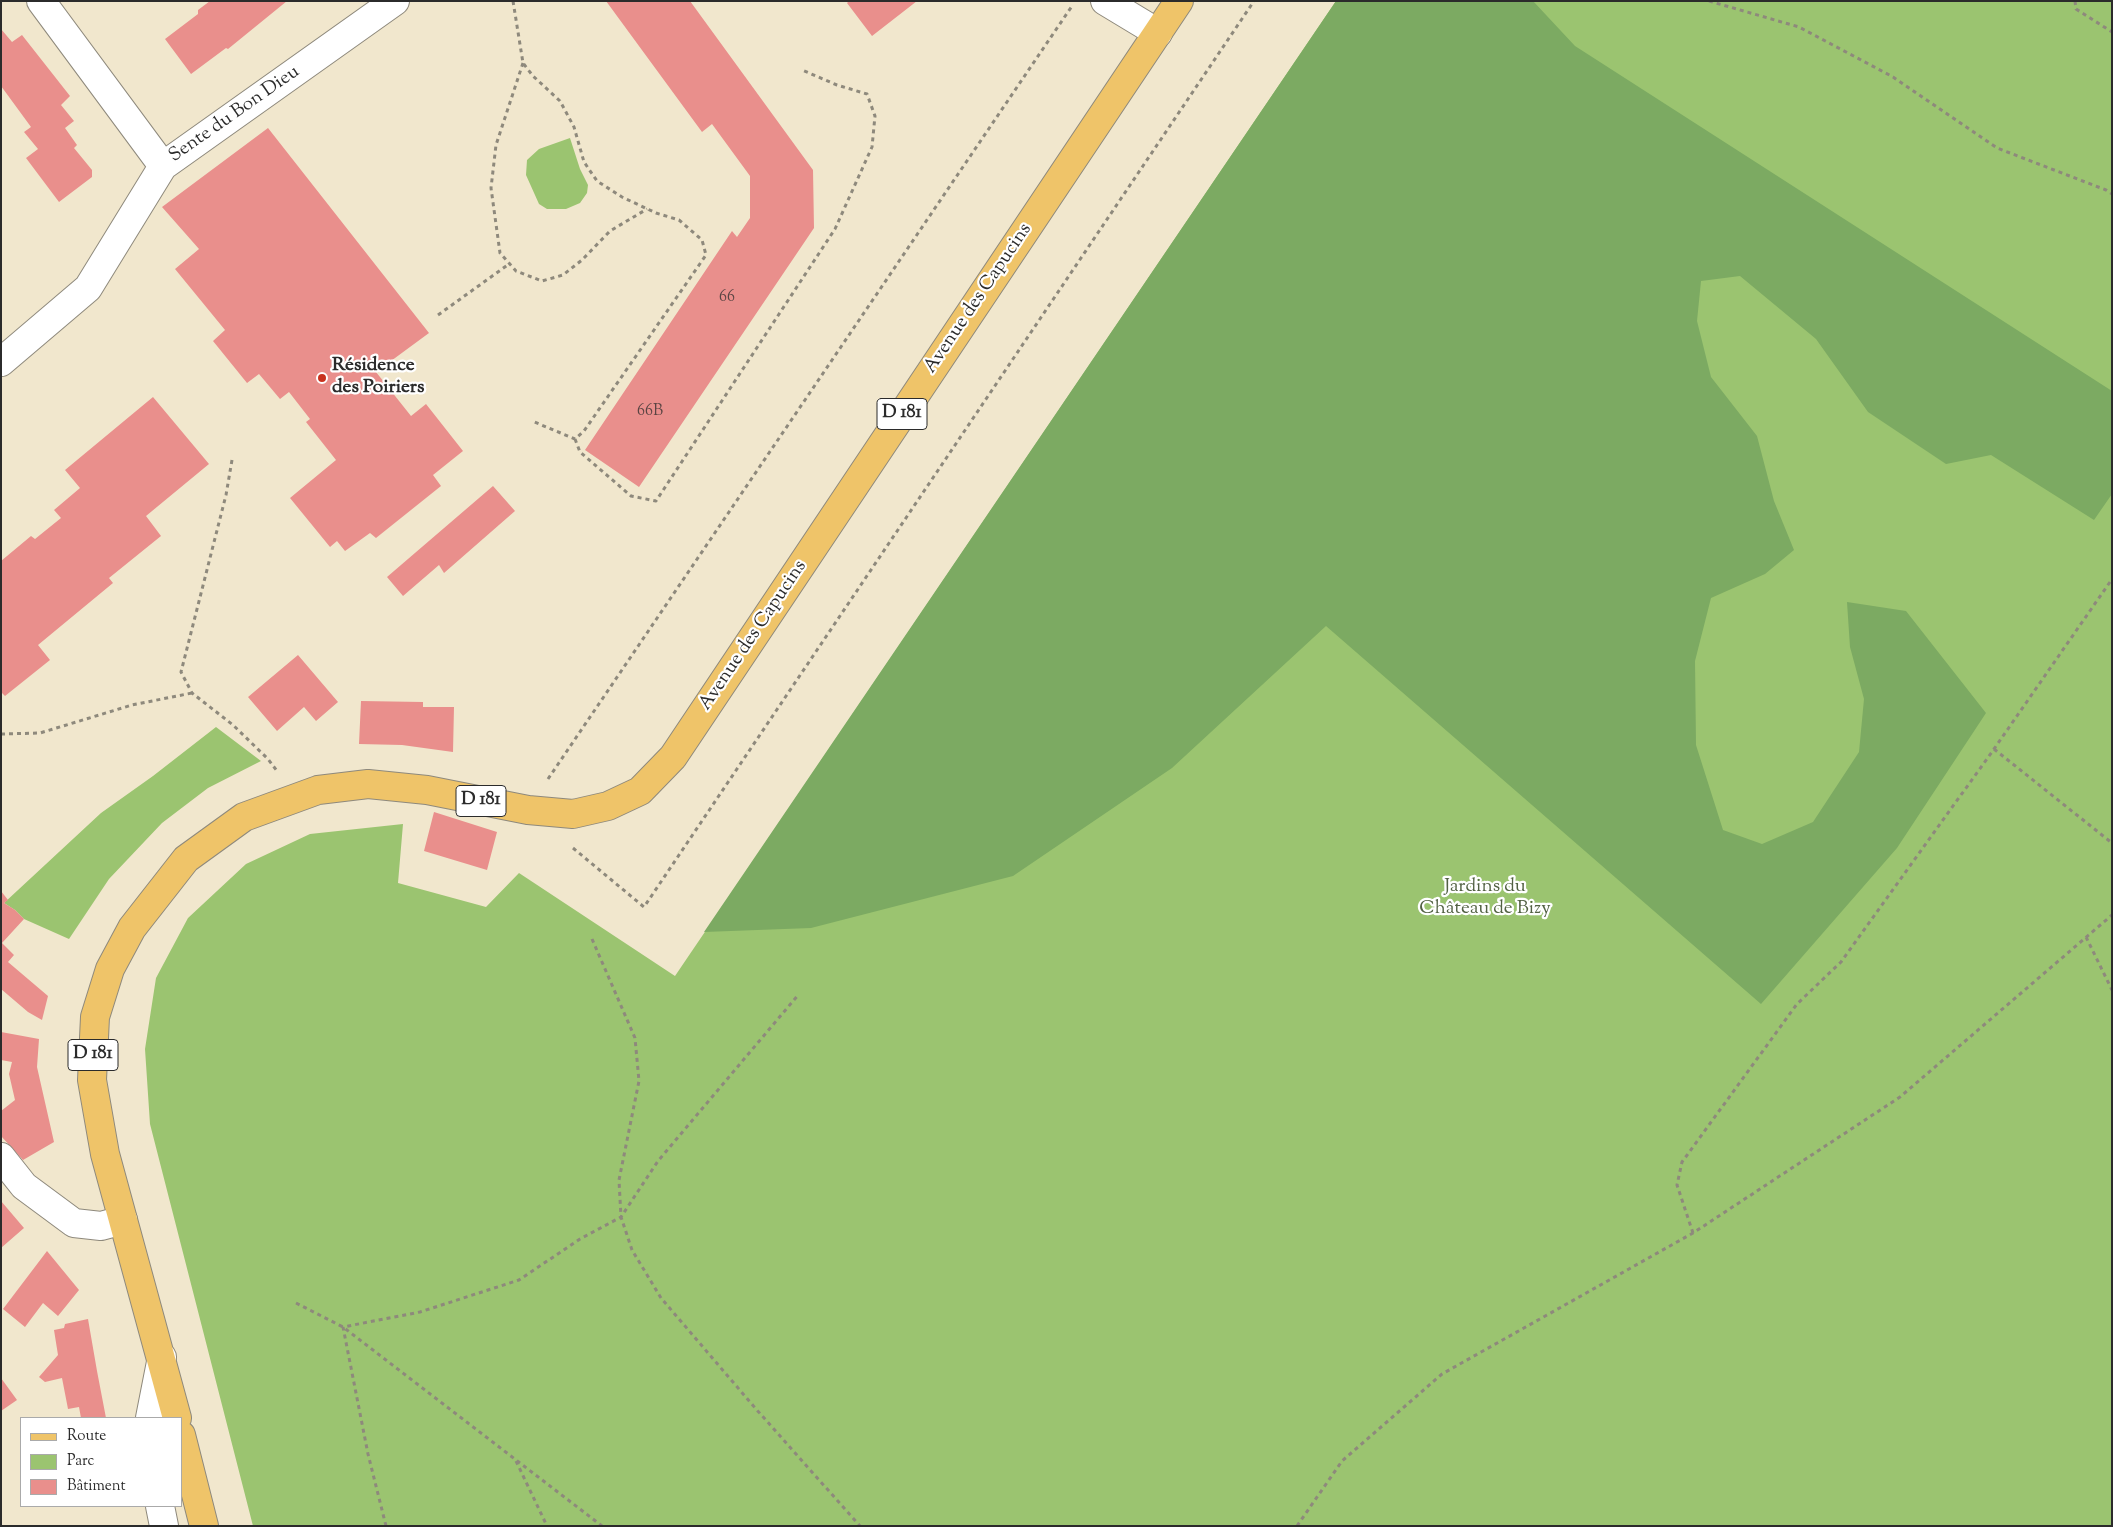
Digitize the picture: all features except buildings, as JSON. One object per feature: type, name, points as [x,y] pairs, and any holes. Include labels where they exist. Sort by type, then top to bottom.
[{"type":"main road","name":"Avenue des Capucins","points":[[528,810],[573,814],[608,806],[640,791],[673,756],[1178,1]]},
{"type":"main road","name":"D 181","points":[[177,1417],[162,1357],[105,1154],[92,1080],[95,1017],[110,969],[132,928],[186,859],[244,817],[318,790],[368,784],[427,790],[528,810]]},
{"type":"main road","points":[[182,1439],[204,1526]]},
{"type":"street","points":[[41,1],[163,166]]},
{"type":"street","name":"Sente du Bon Dieu","points":[[1,362],[88,288],[163,166],[395,1]]},
{"type":"street","points":[[1105,1],[1158,33]]},
{"type":"street","points":[[1,1158],[24,1186],[74,1223],[101,1226],[123,1220]]},
{"type":"street","points":[[150,1417],[162,1357]]},
{"type":"street","points":[[160,1507],[164,1526]]},
{"type":"path","points":[[514,1],[523,63],[496,145],[491,188],[500,254],[516,271],[542,280],[564,275],[582,260],[610,231],[648,209]]},
{"type":"path","points":[[528,810],[1075,1]]},
{"type":"path","points":[[571,846],[644,906],[1254,1]]},
{"type":"path","points":[[1709,1],[1800,26],[1893,77],[1997,148],[2112,194]]},
{"type":"path","points":[[2075,1],[2076,9],[2112,32]]},
{"type":"path","points":[[523,63],[533,76],[560,101],[574,127],[584,162],[597,181],[622,197],[679,220],[702,240],[706,255],[584,431],[575,439]]},
{"type":"path","points":[[532,421],[575,439],[580,452],[631,496],[656,501],[835,230],[872,147],[875,116],[867,94],[837,85],[802,70]]},
{"type":"path","points":[[438,315],[509,264]]},
{"type":"path","points":[[232,460],[181,672],[192,693],[233,724],[268,759],[296,798]]},
{"type":"path","points":[[1693,1233],[1677,1184],[1682,1162],[1797,1004],[1841,962],[1994,749],[2110,582]]},
{"type":"path","points":[[1,734],[40,732],[132,706],[192,693]]},
{"type":"path","points":[[1994,749],[2112,843]]},
{"type":"path","points":[[1298,1526],[1342,1461],[1442,1374],[1693,1233],[1900,1097],[2112,915]]},
{"type":"path","points":[[2086,937],[2112,990]]},
{"type":"path","points":[[592,939],[635,1038],[639,1081],[619,1180],[621,1216],[632,1250],[661,1298],[860,1526]]},
{"type":"path","points":[[342,1327],[420,1312],[519,1280],[580,1239],[621,1216],[658,1161],[799,994]]},
{"type":"path","points":[[296,1303],[342,1327],[602,1526]]},
{"type":"path","points":[[342,1327],[368,1454],[386,1526]]},
{"type":"path","points":[[515,1459],[547,1526]]},
{"type":"green space","name":"Jardins du Château de Bizy","points":[[1336,1],[2112,1],[2112,1526],[253,1526],[150,1124],[145,1049],[156,978],[188,918],[246,864],[310,834],[403,824],[398,883],[486,907],[519,873],[675,976]]},
{"type":"green space","points":[[1336,1],[1533,1],[1575,46],[2112,391],[2112,494],[2094,520],[1991,455],[1946,464],[1868,412],[1816,339],[1740,276],[1701,281],[1697,321],[1711,377],[1757,436],[1774,501],[1794,550],[1765,574],[1711,598],[1695,661],[1696,745],[1723,830],[1762,844],[1813,822],[1859,752],[1864,699],[1850,647],[1847,602],[1906,611],[1986,713],[1897,848],[1761,1004],[1326,626],[1172,768],[1013,876],[811,928],[704,932]]},
{"type":"green space","points":[[570,138],[580,169],[588,185],[587,193],[580,203],[566,209],[547,209],[539,204],[526,175],[527,160],[539,149]]},
{"type":"green space","points":[[216,727],[261,761],[208,788],[162,823],[109,879],[69,939],[24,919],[4,903],[101,813],[153,776]]},
{"type":"place","name":"Résidence des Poiriers","points":[[322,378]]}]
